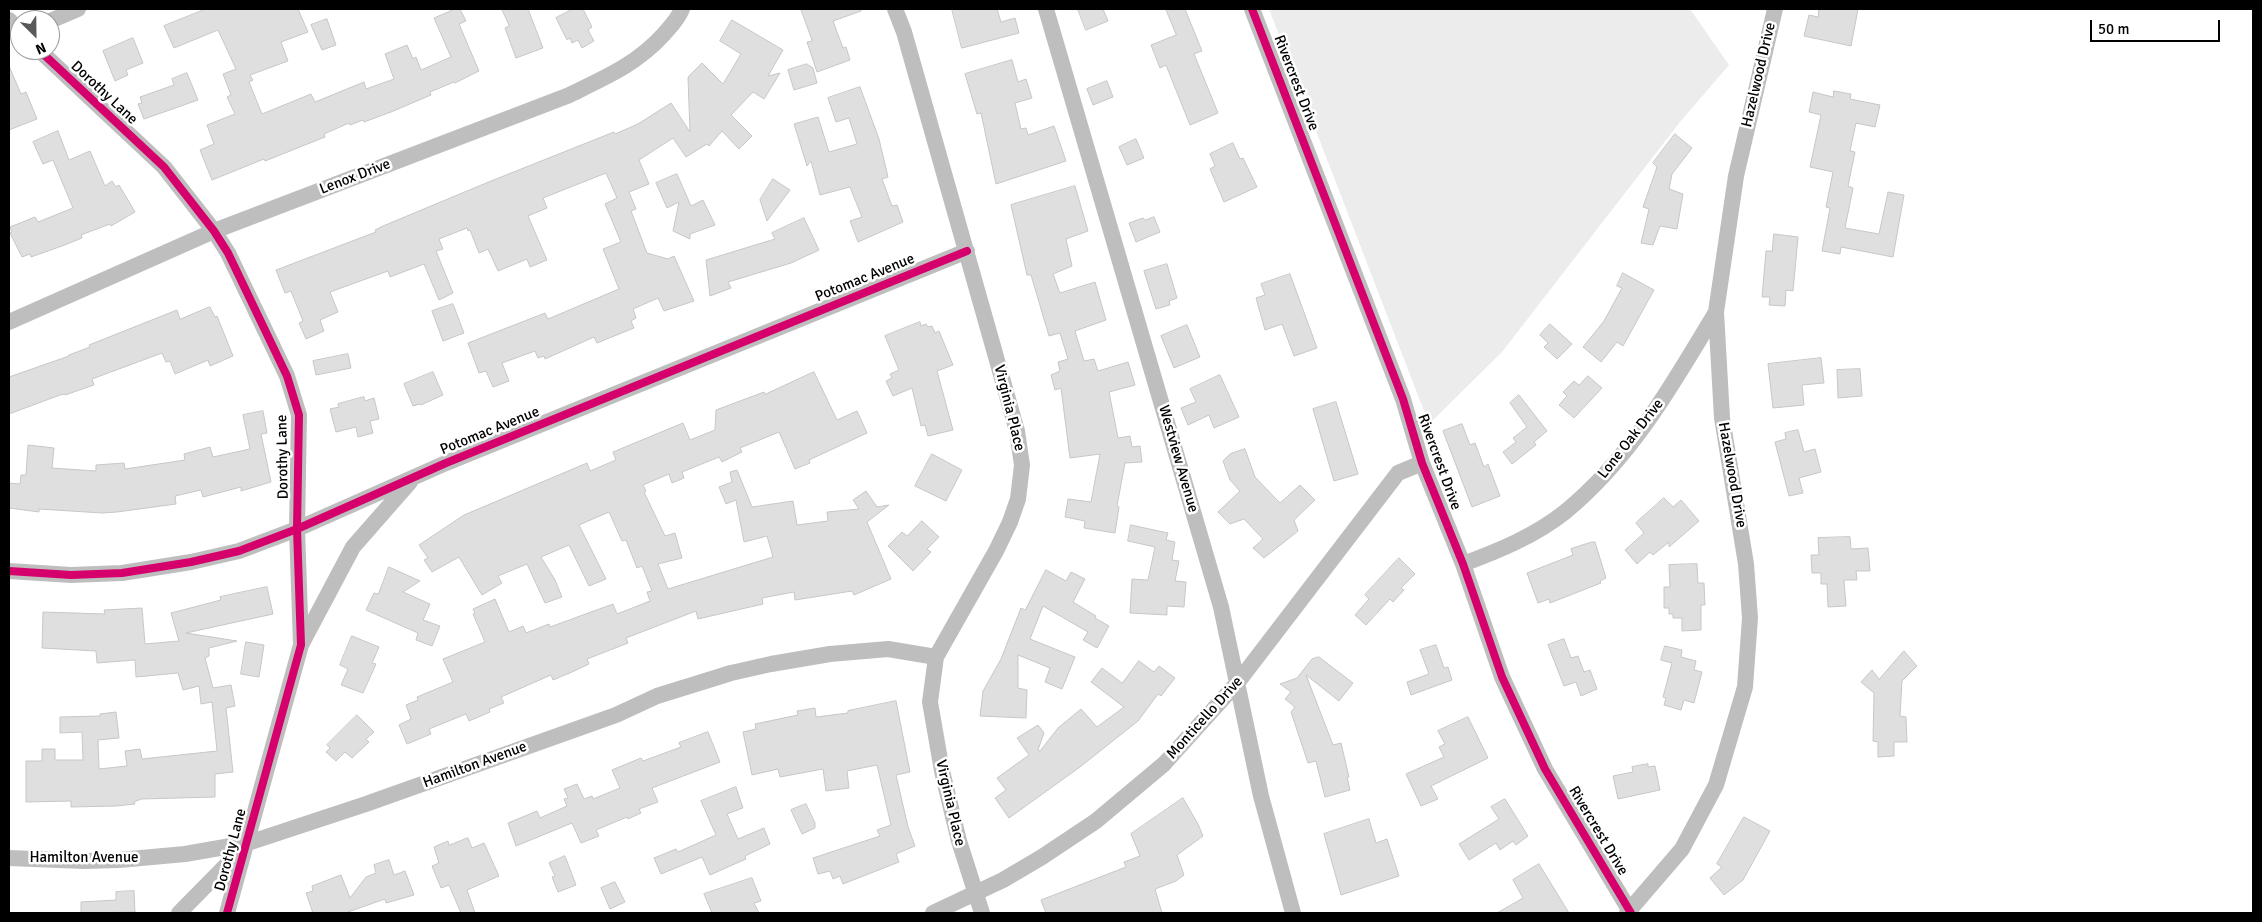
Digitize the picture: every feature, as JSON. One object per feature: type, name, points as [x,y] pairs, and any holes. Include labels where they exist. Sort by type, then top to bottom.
[{"type":"street","points":[[60,17],[78,9]]},
{"type":"street","name":"Lenox Drive","points":[[9,322],[214,231],[567,96],[623,69],[648,51],[678,18],[682,9]]},
{"type":"street","name":"Virginia Place","points":[[895,9],[904,32],[967,251],[1017,431],[1022,465],[1018,499],[1010,522],[936,656],[930,702],[948,797],[959,841],[982,913]]},
{"type":"street","name":"Westview Avenue","points":[[1046,9],[1221,607],[1261,796],[1293,913]]},
{"type":"street","name":"Rivercrest Drive","points":[[1252,9],[1402,399],[1422,463],[1463,564],[1502,677],[1545,769],[1629,912]]},
{"type":"street","name":"Hazelwood Drive","points":[[1629,912],[1682,849],[1716,785],[1745,687],[1750,618],[1746,564],[1722,418],[1716,312],[1736,176],[1775,9]]},
{"type":"street","name":"Dorothy Lane","points":[[50,60],[164,167],[214,231],[228,254],[287,376],[299,415],[297,529],[301,645]]},
{"type":"street","name":"Potomac Avenue","points":[[9,570],[71,575],[122,573],[190,562],[239,551],[297,529],[413,478],[967,251]]},
{"type":"street","name":"Lone Oak Drive","points":[[1463,564],[1507,548],[1564,513],[1611,468],[1651,418],[1716,312]]},
{"type":"street","name":"Monticello Drive","points":[[933,913],[975,895],[1042,857],[1096,821],[1164,764],[1238,682],[1398,473],[1422,463]]},
{"type":"street","name":"Dorothy Lane","points":[[227,913],[248,843],[301,645],[353,547],[413,478]]},
{"type":"street","name":"Hamilton Avenue","points":[[9,858],[84,861],[119,860],[184,854],[248,843],[366,804],[606,718],[657,696],[731,674],[771,664],[820,656],[888,649],[936,656]]},
{"type":"street","points":[[179,913],[248,843]]},
{"type":"shaded area","points":[[1269,9],[1690,9],[1729,65],[1680,122],[1502,352],[1429,424]]},
{"type":"building","points":[[206,9],[298,9],[308,32],[281,42],[288,61],[250,75],[253,80],[249,82],[262,114],[311,94],[315,102],[364,82],[366,89],[394,79],[385,54],[407,45],[413,59],[416,57],[421,70],[451,57],[434,18],[455,9],[460,9],[466,21],[459,24],[479,71],[455,83],[430,92],[431,95],[391,112],[364,122],[363,120],[350,125],[349,123],[324,134],[325,137],[212,180],[200,150],[214,144],[207,125],[235,114],[227,97],[231,95],[223,74],[236,69],[218,30],[174,48],[164,26]]},
{"type":"building","points":[[502,9],[528,9],[543,48],[516,58],[505,28],[509,26]]},
{"type":"building","points":[[573,9],[583,9],[592,27],[588,30],[594,41],[582,48],[578,40],[572,43],[570,38],[567,40],[556,18]]},
{"type":"building","points":[[801,9],[860,9],[861,11],[833,21],[843,48],[846,47],[850,60],[817,72],[807,42],[812,41]]},
{"type":"building","points":[[952,9],[997,9],[1001,22],[1015,18],[1019,33],[962,48]]},
{"type":"building","points":[[1078,9],[1103,9],[1108,21],[1086,30]]},
{"type":"building","points":[[1166,9],[1185,9],[1202,51],[1194,54],[1218,113],[1190,125],[1166,65],[1160,68],[1151,45],[1176,35]]},
{"type":"building","points":[[1819,9],[1858,9],[1851,46],[1804,36],[1809,15],[1818,17]]},
{"type":"building","points":[[327,19],[336,45],[322,50],[311,25]]},
{"type":"building","points":[[732,20],[783,50],[768,76],[780,73],[764,99],[753,92],[731,115],[752,136],[739,149],[722,131],[709,146],[707,144],[686,157],[673,138],[639,160],[649,184],[629,192],[636,209],[631,211],[647,253],[668,259],[674,256],[694,301],[664,311],[658,298],[633,309],[636,318],[631,321],[634,328],[597,343],[594,337],[545,359],[544,356],[538,358],[535,351],[502,363],[509,381],[493,387],[486,371],[479,373],[468,343],[545,313],[548,319],[619,289],[603,249],[621,242],[605,204],[617,198],[606,173],[543,198],[547,208],[528,216],[547,260],[530,267],[527,259],[498,271],[488,249],[479,253],[470,230],[468,231],[467,228],[439,239],[443,249],[436,251],[453,293],[439,300],[424,264],[390,277],[388,271],[330,292],[338,312],[320,320],[324,331],[306,339],[299,323],[303,321],[291,291],[285,293],[276,270],[376,232],[375,230],[383,226],[491,181],[614,132],[615,134],[638,124],[671,103],[690,132],[688,77],[702,63],[723,84],[741,54],[720,41]]},
{"type":"building","points":[[133,38],[143,63],[126,70],[128,75],[115,81],[103,51]]},
{"type":"building","points":[[1012,60],[1018,82],[1026,79],[1032,98],[1015,103],[1021,129],[1026,128],[1028,135],[1054,126],[1066,161],[996,184],[981,113],[977,114],[965,74]]},
{"type":"building","points":[[807,64],[813,68],[817,83],[794,90],[788,70]]},
{"type":"building","points":[[9,66],[21,94],[26,92],[37,119],[9,130]]},
{"type":"building","points":[[187,73],[198,100],[144,119],[138,104],[142,103],[140,97],[174,85],[172,79]]},
{"type":"building","points":[[1107,81],[1113,97],[1093,105],[1087,89]]},
{"type":"building","points":[[860,87],[879,139],[888,177],[882,179],[892,206],[897,205],[903,222],[858,242],[850,221],[862,217],[850,187],[820,195],[811,161],[807,166],[794,124],[818,117],[829,152],[857,144],[849,118],[836,122],[828,98]]},
{"type":"building","points":[[1834,91],[1851,94],[1850,99],[1880,105],[1875,127],[1856,123],[1850,151],[1855,152],[1848,186],[1853,188],[1845,228],[1879,234],[1888,192],[1904,195],[1893,257],[1841,247],[1840,254],[1822,251],[1830,208],[1826,207],[1833,172],[1810,167],[1821,115],[1809,112],[1813,92],[1833,97]]},
{"type":"building","points":[[58,131],[69,160],[90,151],[105,186],[112,181],[116,187],[119,185],[135,212],[111,226],[110,224],[81,235],[82,238],[62,246],[31,257],[30,254],[22,257],[10,233],[12,232],[10,227],[35,217],[38,222],[73,208],[53,160],[43,164],[33,142]]},
{"type":"building","points":[[1675,134],[1692,148],[1672,174],[1669,189],[1683,194],[1677,229],[1660,226],[1653,245],[1641,243],[1649,209],[1643,207],[1657,167],[1653,163]]},
{"type":"building","points":[[1136,139],[1144,158],[1127,165],[1119,147]]},
{"type":"building","points":[[1233,143],[1240,159],[1243,158],[1257,187],[1224,202],[1210,169],[1215,166],[1210,154]]},
{"type":"building","points":[[677,174],[691,206],[703,200],[715,225],[690,234],[690,239],[673,231],[679,202],[667,208],[656,183]]},
{"type":"building","points":[[773,179],[790,190],[767,221],[760,200]]},
{"type":"building","points":[[1075,186],[1088,231],[1066,239],[1072,266],[1053,274],[1060,293],[1095,282],[1106,320],[1075,331],[1084,361],[1094,359],[1098,371],[1128,362],[1135,385],[1109,392],[1118,438],[1130,436],[1132,447],[1140,446],[1142,462],[1125,463],[1117,506],[1119,507],[1115,533],[1084,528],[1085,521],[1065,517],[1068,499],[1091,502],[1100,454],[1070,458],[1061,388],[1055,390],[1051,375],[1060,371],[1058,362],[1068,359],[1060,333],[1049,336],[1031,275],[1027,275],[1011,205]]},
{"type":"building","points":[[1154,217],[1160,232],[1136,242],[1129,223],[1143,218],[1145,220]]},
{"type":"building","points":[[804,218],[819,250],[791,263],[728,282],[731,288],[710,296],[706,260],[775,239],[772,233]]},
{"type":"building","points":[[1774,234],[1798,237],[1793,291],[1786,290],[1785,306],[1769,305],[1770,297],[1762,297],[1766,251],[1772,251]]},
{"type":"building","points":[[1167,264],[1177,298],[1169,301],[1170,305],[1156,309],[1144,271]]},
{"type":"building","points":[[1623,273],[1654,290],[1623,346],[1617,342],[1601,362],[1583,347],[1604,321],[1622,288],[1617,286]]},
{"type":"building","points":[[1290,274],[1317,348],[1294,356],[1282,324],[1265,330],[1256,298],[1265,295],[1261,284]]},
{"type":"building","points":[[453,304],[464,333],[443,341],[432,311]]},
{"type":"building","points":[[210,307],[215,317],[217,316],[233,356],[210,366],[208,360],[175,374],[170,361],[166,362],[162,353],[92,379],[94,385],[60,395],[9,414],[9,377],[69,356],[90,347],[89,345],[177,310],[180,319]]},
{"type":"building","points":[[920,322],[921,326],[926,324],[928,327],[932,326],[935,333],[939,331],[953,365],[937,371],[953,430],[928,436],[925,425],[921,426],[912,388],[893,396],[886,381],[892,378],[890,374],[899,370],[885,336]]},
{"type":"building","points":[[1550,324],[1572,344],[1557,359],[1544,347],[1548,343],[1540,335]]},
{"type":"building","points":[[1187,325],[1200,357],[1174,368],[1161,336]]},
{"type":"building","points":[[348,354],[351,368],[316,375],[313,361]]},
{"type":"building","points":[[1821,358],[1824,383],[1802,385],[1804,405],[1773,408],[1768,364]]},
{"type":"building","points":[[1860,369],[1862,396],[1838,398],[1837,370]]},
{"type":"building","points":[[433,372],[443,395],[421,405],[413,406],[404,384]]},
{"type":"building","points":[[814,372],[837,420],[857,411],[867,433],[809,460],[810,463],[795,469],[779,432],[740,448],[742,452],[722,462],[719,457],[682,472],[684,478],[672,483],[669,474],[643,485],[646,491],[644,492],[665,536],[675,533],[682,558],[658,564],[668,589],[773,557],[767,536],[744,542],[736,500],[726,504],[719,487],[732,482],[730,472],[737,470],[752,507],[793,501],[797,525],[828,521],[827,512],[859,509],[853,500],[866,491],[877,507],[889,505],[867,522],[891,579],[854,595],[852,591],[795,600],[794,592],[762,598],[763,604],[698,619],[696,611],[626,638],[628,643],[587,659],[589,664],[572,672],[553,680],[551,675],[501,697],[504,703],[489,709],[490,712],[469,721],[466,714],[429,729],[431,734],[407,744],[399,725],[411,719],[406,705],[418,700],[417,697],[453,682],[443,659],[485,642],[473,614],[475,613],[473,609],[495,599],[509,632],[523,626],[526,633],[549,624],[550,627],[613,604],[617,614],[650,601],[647,592],[652,591],[642,566],[637,568],[626,540],[622,541],[609,512],[579,525],[606,579],[589,586],[569,545],[541,557],[555,580],[562,597],[545,603],[527,564],[498,576],[502,583],[482,595],[459,557],[432,572],[424,560],[428,558],[419,545],[464,515],[587,463],[590,471],[616,460],[613,452],[683,423],[690,440],[715,430],[716,410],[764,392],[765,394]]},
{"type":"building","points":[[1220,375],[1239,417],[1214,428],[1209,415],[1188,425],[1181,408],[1196,402],[1190,389]]},
{"type":"building","points":[[1588,376],[1602,388],[1574,418],[1559,405],[1567,396],[1563,392],[1574,381],[1579,385]]},
{"type":"building","points":[[1519,395],[1547,431],[1534,442],[1536,445],[1512,464],[1503,452],[1516,442],[1513,438],[1527,427],[1510,403]]},
{"type":"building","points":[[364,397],[365,401],[374,398],[379,419],[370,421],[373,433],[358,437],[356,427],[336,432],[330,409],[339,407],[338,404]]},
{"type":"building","points":[[1336,402],[1358,474],[1334,481],[1313,409]]},
{"type":"building","points":[[263,411],[267,433],[261,434],[271,482],[241,491],[241,487],[203,497],[201,490],[175,496],[176,504],[117,512],[102,513],[39,509],[39,512],[9,508],[9,483],[20,484],[21,475],[26,475],[28,445],[54,448],[52,468],[96,471],[96,465],[124,463],[125,469],[185,460],[184,454],[210,447],[213,457],[250,449],[243,415]]},
{"type":"building","points":[[1462,424],[1470,445],[1475,443],[1484,467],[1488,464],[1500,496],[1472,507],[1443,431]]},
{"type":"building","points":[[1798,430],[1804,452],[1815,449],[1821,472],[1799,478],[1803,493],[1789,496],[1775,442],[1786,439],[1785,433]]},
{"type":"building","points":[[1245,449],[1255,477],[1280,503],[1300,485],[1315,500],[1294,520],[1298,531],[1264,558],[1253,548],[1263,539],[1244,519],[1230,524],[1218,512],[1240,491],[1230,480],[1223,461],[1230,454]]},
{"type":"building","points":[[932,454],[962,470],[946,501],[915,486]]},
{"type":"building","points":[[1664,498],[1673,507],[1681,500],[1699,521],[1669,547],[1669,542],[1653,555],[1650,552],[1637,564],[1625,550],[1644,533],[1636,523]]},
{"type":"building","points":[[922,521],[939,537],[927,549],[931,552],[913,571],[888,546],[902,532],[907,536]]},
{"type":"building","points":[[1131,525],[1168,533],[1166,540],[1175,542],[1172,560],[1179,561],[1175,581],[1186,582],[1184,607],[1167,606],[1167,615],[1130,613],[1132,579],[1148,580],[1155,547],[1128,541]]},
{"type":"building","points":[[1850,537],[1851,549],[1868,548],[1870,571],[1856,571],[1857,580],[1844,580],[1846,606],[1828,607],[1827,584],[1821,584],[1821,573],[1812,573],[1811,555],[1819,555],[1818,538]]},
{"type":"building","points":[[1595,542],[1606,578],[1600,581],[1601,583],[1550,603],[1549,599],[1538,603],[1527,573],[1573,555],[1571,549]]},
{"type":"building","points":[[1399,558],[1415,574],[1401,588],[1404,590],[1393,602],[1390,599],[1366,625],[1355,615],[1369,599],[1365,595]]},
{"type":"building","points":[[1697,564],[1698,583],[1704,583],[1705,605],[1701,605],[1701,630],[1682,631],[1682,618],[1673,618],[1673,614],[1669,614],[1669,608],[1664,608],[1664,587],[1670,587],[1669,565]]},
{"type":"building","points":[[389,567],[420,581],[403,592],[430,604],[423,620],[440,626],[432,646],[416,640],[418,633],[366,610],[374,593],[378,594]]},
{"type":"building","points":[[1046,570],[1066,581],[1071,572],[1085,579],[1073,602],[1109,626],[1097,648],[1083,640],[1088,632],[1043,606],[1030,639],[1075,657],[1062,689],[1045,682],[1050,668],[1018,655],[1018,688],[1027,690],[1026,718],[980,716],[983,691],[1001,659],[1021,608],[1025,610]]},
{"type":"building","points":[[267,587],[273,614],[186,633],[237,641],[209,648],[209,656],[205,658],[213,688],[231,685],[235,706],[226,708],[233,772],[215,774],[215,797],[141,799],[134,802],[135,804],[116,806],[71,807],[71,801],[26,802],[26,761],[42,761],[42,749],[55,749],[55,760],[83,760],[82,732],[60,733],[60,717],[100,716],[100,714],[116,712],[119,738],[98,740],[99,769],[127,766],[125,751],[140,749],[142,759],[217,751],[212,702],[201,704],[199,686],[183,690],[178,673],[136,677],[135,660],[97,663],[96,651],[42,648],[43,612],[105,614],[104,610],[142,608],[145,644],[179,641],[171,613],[221,600],[220,597]]},
{"type":"building","points":[[352,636],[379,647],[372,663],[376,664],[363,693],[341,685],[348,669],[340,665]]},
{"type":"building","points":[[1564,639],[1571,658],[1578,656],[1584,672],[1590,670],[1597,689],[1581,696],[1576,682],[1564,686],[1548,645]]},
{"type":"building","points":[[246,642],[264,645],[259,677],[241,674]]},
{"type":"building","points":[[1436,645],[1444,668],[1448,667],[1452,680],[1411,695],[1407,682],[1429,674],[1420,650]]},
{"type":"building","points":[[1665,646],[1682,650],[1681,657],[1696,661],[1694,670],[1702,672],[1694,703],[1684,700],[1681,710],[1664,705],[1666,698],[1663,697],[1672,663],[1661,660]]},
{"type":"building","points":[[1904,651],[1917,666],[1902,681],[1900,716],[1906,717],[1907,742],[1894,742],[1894,756],[1878,757],[1878,742],[1873,741],[1874,693],[1861,682],[1872,670],[1879,679]]},
{"type":"building","points":[[1319,657],[1353,683],[1339,701],[1306,675],[1333,745],[1341,743],[1349,777],[1347,777],[1350,790],[1325,797],[1316,761],[1308,763],[1291,712],[1295,707],[1285,699],[1291,692],[1280,684],[1297,678],[1312,659]]},
{"type":"building","points":[[1139,661],[1154,672],[1159,666],[1175,678],[1161,696],[1158,694],[1138,721],[1080,767],[1009,818],[995,798],[1006,790],[997,778],[1029,755],[1017,738],[1038,725],[1044,733],[1038,750],[1040,751],[1058,728],[1081,709],[1097,727],[1124,707],[1091,682],[1102,668],[1122,683]]},
{"type":"building","points":[[896,701],[910,772],[896,775],[908,827],[915,846],[896,854],[899,862],[843,884],[840,876],[833,879],[830,871],[818,874],[813,858],[880,836],[877,830],[891,825],[877,765],[847,771],[849,788],[826,791],[823,769],[780,777],[778,769],[752,775],[743,732],[756,729],[755,724],[798,715],[797,711],[815,708],[816,717],[848,713],[848,711]]},
{"type":"building","points":[[357,715],[374,732],[366,739],[369,742],[352,758],[345,752],[336,761],[326,752],[330,748],[327,745]]},
{"type":"building","points":[[1468,717],[1488,758],[1431,786],[1438,799],[1421,806],[1406,774],[1444,757],[1439,747],[1445,744],[1438,731]]},
{"type":"building","points":[[708,732],[720,762],[652,788],[658,802],[639,809],[641,813],[596,830],[599,836],[581,843],[572,823],[516,846],[508,823],[537,811],[540,818],[567,806],[564,799],[568,798],[564,789],[577,784],[584,799],[592,796],[593,799],[620,788],[612,770],[641,758],[643,761],[681,747],[679,743]]},
{"type":"building","points":[[1648,764],[1648,767],[1655,766],[1660,790],[1618,799],[1613,776],[1633,772],[1632,767]]},
{"type":"building","points":[[736,787],[743,808],[727,814],[738,839],[764,828],[770,844],[745,856],[746,859],[710,875],[702,857],[661,874],[654,858],[676,849],[678,852],[716,835],[701,801]]},
{"type":"building","points":[[1183,798],[1203,836],[1177,855],[1184,875],[1176,881],[1155,889],[1162,913],[1046,913],[1041,900],[1126,867],[1124,862],[1140,856],[1131,834]]},
{"type":"building","points":[[1505,799],[1528,836],[1516,845],[1513,841],[1500,850],[1496,843],[1469,860],[1459,844],[1499,819],[1491,807]]},
{"type":"building","points":[[806,804],[815,823],[815,828],[802,834],[791,810]]},
{"type":"building","points":[[1744,817],[1770,831],[1743,880],[1724,895],[1710,878],[1722,867],[1717,864]]},
{"type":"building","points":[[1369,819],[1376,843],[1387,839],[1399,876],[1341,895],[1324,834]]},
{"type":"building","points":[[468,838],[472,848],[484,843],[499,876],[467,890],[475,913],[461,913],[449,885],[441,888],[432,866],[439,863],[434,847],[448,841],[449,845]]},
{"type":"building","points":[[565,856],[576,885],[558,892],[552,877],[555,876],[549,863]]},
{"type":"building","points":[[389,860],[394,875],[405,871],[414,895],[386,903],[385,899],[345,913],[313,913],[306,893],[313,891],[312,886],[341,875],[350,898],[366,877],[376,873],[374,865]]},
{"type":"building","points":[[1539,864],[1569,913],[1497,913],[1523,898],[1513,880]]},
{"type":"building","points":[[752,878],[761,901],[754,903],[759,913],[712,913],[704,894]]},
{"type":"building","points":[[615,882],[625,902],[610,909],[601,888]]},
{"type":"building","points":[[134,891],[135,912],[81,913],[81,902],[116,900],[116,892]]},
{"type":"cycle path","points":[[1252,9],[1403,399],[1422,463],[1463,564],[1502,677],[1545,769],[1631,913]]},
{"type":"cycle path","points":[[50,60],[164,167],[214,231],[228,253],[287,376],[299,415],[297,529],[301,645],[227,913]]},
{"type":"cycle path","points":[[9,571],[71,575],[122,573],[191,562],[239,551],[297,529],[446,463],[967,251]]}]
